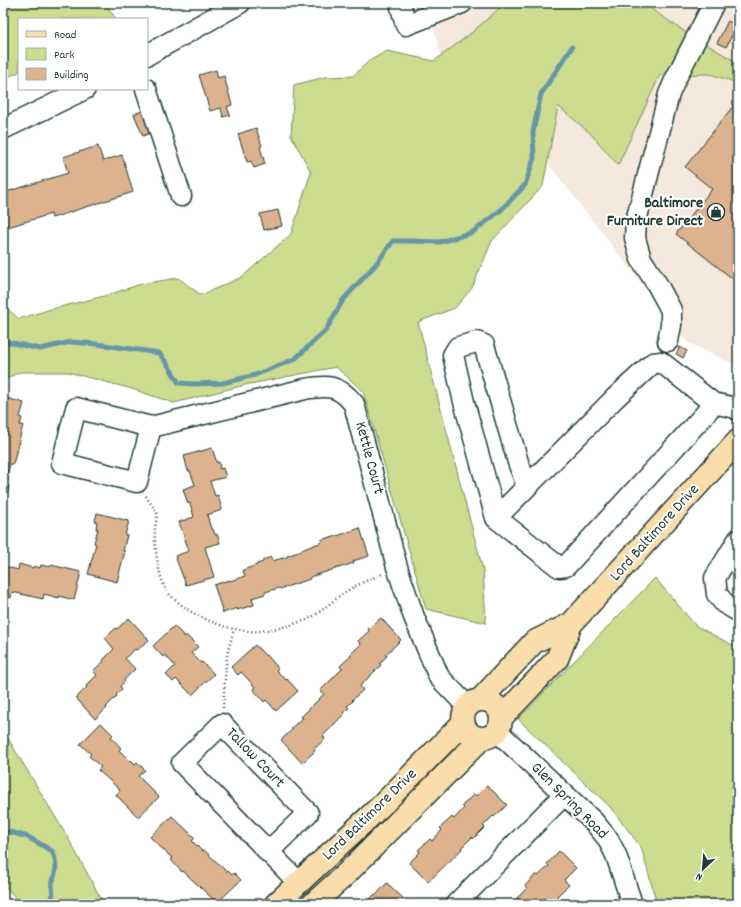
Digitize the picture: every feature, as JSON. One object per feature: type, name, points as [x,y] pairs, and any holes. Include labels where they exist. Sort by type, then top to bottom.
[{"type":"main road","name":"Lord Baltimore Drive","points":[[313,904],[494,729],[557,659],[572,624],[738,441]]},
{"type":"main road","name":"Lord Baltimore Drive","points":[[276,904],[384,803],[534,642],[572,624]]},
{"type":"main road","points":[[487,700],[497,706],[500,711],[494,729],[476,737],[470,734],[466,729],[470,709],[487,700]]},
{"type":"street","points":[[148,54],[240,3]]},
{"type":"street","points":[[400,3],[406,25],[462,3]]},
{"type":"street","points":[[668,341],[672,325],[671,310],[657,284],[640,259],[635,238],[636,221],[669,94],[679,71],[714,3]]},
{"type":"street","points":[[3,129],[83,90]]},
{"type":"street","points":[[146,90],[181,196]]},
{"type":"street","points":[[527,486],[518,462],[484,345],[476,342],[458,347],[453,355],[464,402],[496,518],[560,567],[566,566],[713,403]]},
{"type":"street","points":[[496,518],[615,398],[653,363],[661,362],[713,403],[736,408],[738,410]]},
{"type":"street","name":"Kettle Court","points":[[137,482],[62,463],[76,408],[150,427],[305,389],[320,387],[335,388],[347,395],[354,404],[397,567],[414,617],[439,677],[470,709]]},
{"type":"street","points":[[137,482],[150,427]]},
{"type":"street","points":[[738,540],[715,578],[717,594],[724,603],[738,611]]},
{"type":"street","name":"Tallow Court","points":[[268,852],[308,813],[222,724],[182,763],[268,852],[299,883]]},
{"type":"street","name":"Glen Spring Road","points":[[494,729],[565,794],[594,822],[608,839],[616,855],[632,904]]},
{"type":"street","points":[[456,904],[565,794]]},
{"type":"path","points":[[137,482],[157,513],[155,529],[156,550],[159,569],[166,589],[178,603],[195,614],[216,624],[234,629],[258,631],[284,626],[307,619],[359,584],[397,567]]},
{"type":"path","points":[[222,724],[226,664],[234,629]]},
{"type":"shaded area","points":[[426,3],[738,3],[738,366],[687,342],[479,74],[446,73]]},
{"type":"green space","points":[[3,3],[105,3],[115,18],[18,18],[18,72],[3,79]]},
{"type":"green space","points":[[505,3],[646,3],[654,11],[684,31],[738,63],[738,83],[710,74],[660,75],[618,165],[591,134],[558,106],[543,186],[492,241],[472,288],[455,308],[418,322],[483,570],[486,623],[426,609],[363,391],[336,367],[245,385],[174,403],[132,389],[68,372],[20,372],[3,380],[3,305],[19,319],[108,295],[141,284],[178,278],[201,295],[242,277],[291,234],[311,172],[291,135],[294,85],[325,77],[353,76],[369,61],[387,51],[434,61],[470,34]]},
{"type":"green space","points":[[655,578],[696,626],[738,648],[738,904],[657,904],[641,847],[610,807],[518,719]]},
{"type":"green space","points":[[3,730],[68,838],[104,904],[21,904],[3,885]]},
{"type":"building","points":[[728,21],[737,26],[726,47],[717,43]]},
{"type":"building","points":[[216,70],[218,78],[224,76],[232,105],[227,107],[230,115],[223,117],[221,108],[210,111],[199,75]]},
{"type":"building","name":"Baltimore Furniture Direct","points":[[738,100],[738,283],[676,234],[712,189],[685,167]]},
{"type":"building","points":[[144,110],[152,132],[143,136],[134,114]]},
{"type":"building","points":[[256,128],[262,146],[260,147],[265,164],[254,168],[251,161],[247,162],[238,134]]},
{"type":"building","points":[[98,146],[103,161],[122,155],[133,192],[52,218],[51,214],[8,227],[3,212],[3,193],[68,173],[63,157]]},
{"type":"building","points":[[278,210],[282,226],[264,230],[260,214]]},
{"type":"building","points":[[680,347],[687,351],[683,358],[676,354]]},
{"type":"building","points":[[3,397],[24,403],[20,417],[22,418],[20,425],[23,425],[13,464],[10,464],[6,478],[8,478],[7,485],[9,486],[3,504]]},
{"type":"building","points":[[212,448],[217,463],[219,462],[220,469],[223,468],[226,477],[210,481],[215,496],[218,495],[222,510],[207,515],[211,529],[213,529],[215,535],[217,534],[220,543],[205,547],[214,577],[186,585],[175,556],[189,551],[179,522],[194,517],[190,503],[188,504],[183,489],[195,485],[190,471],[188,471],[184,456]]},
{"type":"building","points":[[97,513],[129,521],[125,535],[127,535],[123,551],[125,551],[117,582],[88,574],[96,544],[94,543],[98,529],[96,529],[97,522],[95,521]]},
{"type":"building","points":[[360,528],[369,556],[353,561],[354,563],[310,577],[310,579],[280,589],[265,592],[265,594],[252,598],[254,605],[237,610],[237,608],[223,613],[214,585],[245,576],[243,570],[263,562],[263,560],[271,557],[272,561],[287,557],[322,542],[321,540]]},
{"type":"building","points":[[19,564],[33,568],[34,566],[40,568],[41,565],[50,567],[51,565],[81,572],[74,600],[44,594],[43,599],[12,592],[11,598],[3,596],[3,566],[18,570]]},
{"type":"building","points":[[129,618],[149,640],[125,658],[135,669],[120,686],[122,689],[116,695],[117,696],[95,719],[76,698],[97,675],[93,671],[114,649],[105,638]]},
{"type":"building","points":[[381,618],[401,640],[385,655],[387,656],[380,663],[381,665],[360,686],[363,690],[352,700],[353,701],[347,706],[349,708],[323,736],[325,739],[314,749],[315,751],[302,763],[281,740],[293,729],[291,728],[303,718],[301,717],[324,694],[320,691],[342,669],[340,666],[361,644],[358,641],[369,631],[368,629]]},
{"type":"building","points":[[174,626],[198,647],[191,653],[214,674],[192,695],[176,679],[173,682],[166,675],[175,666],[165,655],[163,657],[153,646]]},
{"type":"building","points":[[255,645],[266,656],[267,655],[278,668],[276,670],[298,691],[276,711],[266,700],[264,702],[253,689],[255,687],[241,672],[238,675],[231,667]]},
{"type":"building","points":[[101,723],[113,735],[111,737],[121,748],[119,750],[130,761],[131,760],[135,764],[137,762],[145,770],[138,776],[159,797],[138,817],[116,795],[120,790],[98,770],[101,767],[89,756],[91,754],[80,744]]},
{"type":"building","points":[[487,785],[507,805],[494,817],[493,816],[483,826],[485,827],[473,839],[472,837],[461,848],[462,849],[428,882],[409,863],[420,852],[418,850],[430,839],[432,841],[442,830],[440,828],[452,817],[454,819],[464,808],[462,806],[474,794],[476,796]]},
{"type":"building","points":[[172,816],[195,838],[192,841],[202,851],[204,850],[227,872],[228,871],[232,875],[234,873],[241,880],[217,903],[183,871],[182,872],[171,860],[173,859],[150,837]]},
{"type":"building","points":[[559,851],[576,868],[564,880],[569,885],[557,896],[561,900],[557,904],[553,904],[550,901],[547,904],[514,904],[518,900],[516,899],[527,888],[525,886],[536,874],[538,876],[549,866],[547,864]]},
{"type":"building","points":[[387,883],[408,903],[365,904],[375,894],[376,895]]},
{"type":"waterway","points":[[3,341],[40,349],[71,342],[97,344],[159,353],[179,383],[194,384],[223,383],[255,375],[295,359],[326,330],[343,300],[377,263],[393,241],[440,242],[473,232],[501,210],[525,185],[534,158],[533,132],[541,94],[572,47]]},
{"type":"waterway","points":[[3,832],[10,832],[28,837],[52,851],[55,858],[56,870],[52,883],[53,904]]},
{"type":"place","name":"Baltimore Furniture Direct","points":[[716,212]]}]
